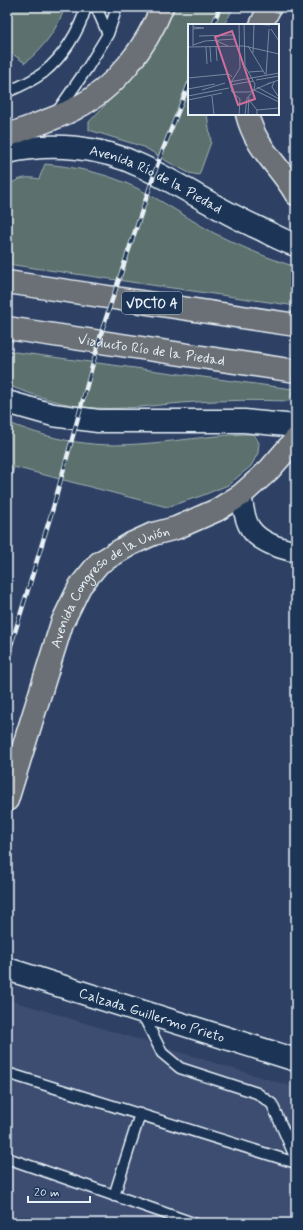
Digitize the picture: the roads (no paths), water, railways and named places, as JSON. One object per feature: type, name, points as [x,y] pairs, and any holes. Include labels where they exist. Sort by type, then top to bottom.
[{"type":"main road","points":[[7,136],[76,108],[94,97],[113,81],[128,64],[144,42],[158,18],[162,7]]},
{"type":"main road","points":[[262,24],[270,7]]},
{"type":"main road","points":[[247,115],[250,128],[258,143],[296,194]]},
{"type":"main road","name":"Avenida Río de la Piedad","points":[[7,152],[39,147],[65,147],[93,150],[118,157],[141,166],[244,221],[296,245]]},
{"type":"main road","name":"VDCTO A","points":[[7,282],[296,325]]},
{"type":"main road","name":"Viaducto Río de la Piedad","points":[[7,328],[296,371]]},
{"type":"main road","points":[[7,402],[53,415],[98,421],[244,421],[296,426]]},
{"type":"main road","name":"Avenida Congreso de la Unión","points":[[7,800],[62,623],[80,586],[99,563],[131,544],[153,534],[176,528],[217,510],[241,495],[269,470],[296,439]]},
{"type":"main road","name":"Calzada Guillermo Prieto","points":[[7,970],[296,1060]]},
{"type":"street","points":[[241,495],[250,528],[263,540],[280,548],[296,552]]},
{"type":"lane","points":[[7,92],[42,74],[61,56],[82,22],[86,7]]},
{"type":"lane","points":[[96,7],[108,34]]},
{"type":"lane","points":[[51,119],[88,67],[108,34],[117,7]]},
{"type":"lane","points":[[142,1012],[162,1054],[180,1068],[257,1093],[272,1104],[296,1159]]},
{"type":"lane","points":[[7,1073],[296,1163]]},
{"type":"lane","points":[[114,1196],[140,1114]]},
{"type":"lane","points":[[7,1158],[193,1223]]},
{"type":"railway","points":[[213,24],[220,7]]},
{"type":"railway","points":[[7,658],[53,508],[103,327],[160,157],[188,87]]}]
